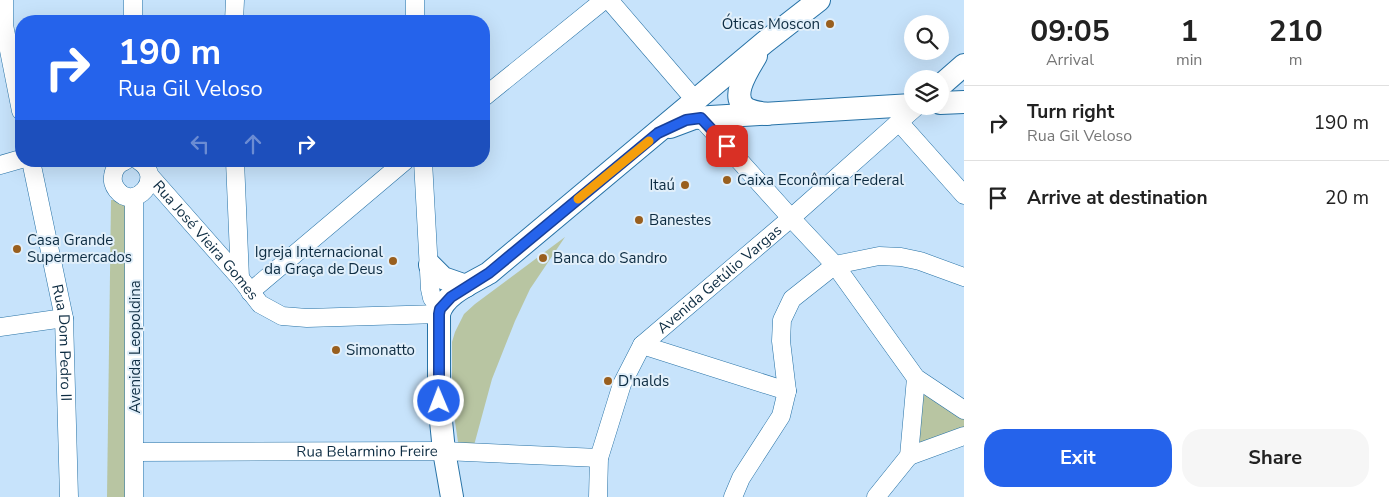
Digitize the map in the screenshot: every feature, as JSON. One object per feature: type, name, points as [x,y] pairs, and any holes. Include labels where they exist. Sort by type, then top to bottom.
[{"type":"main road","points":[[452,497],[444,451],[438,387],[440,312],[451,297],[489,273],[658,133],[698,109],[765,42],[819,0]]},
{"type":"main road","points":[[765,42],[743,76],[739,94],[743,105],[748,110],[769,114]]},
{"type":"main road","points":[[949,78],[964,65]]},
{"type":"main road","points":[[949,103],[964,102]]},
{"type":"main road","points":[[698,109],[769,114],[852,108],[904,113]]},
{"type":"main road","points":[[430,266],[442,278],[466,286]]},
{"type":"street","points":[[4,0],[2,25],[15,84]]},
{"type":"street","points":[[133,0],[133,15]]},
{"type":"street","points":[[234,15],[235,0]]},
{"type":"street","points":[[415,0],[415,15]]},
{"type":"street","points":[[490,92],[604,0]]},
{"type":"street","points":[[609,0],[698,109],[791,218],[835,265],[916,378],[964,410]]},
{"type":"street","name":"Avenida Getúlio Vargas","points":[[599,495],[599,458],[622,384],[642,345],[791,218],[904,115]]},
{"type":"street","points":[[907,115],[964,195]]},
{"type":"street","points":[[0,165],[15,161]]},
{"type":"street","name":"Rua Dom Pedro II","points":[[32,167],[64,318],[68,497]]},
{"type":"street","points":[[116,167],[114,185],[118,192],[126,196],[134,197],[143,193],[149,184],[150,176]]},
{"type":"street","name":"Rua José Vieira Gomes","points":[[146,167],[150,176],[260,304],[282,316],[307,318],[440,312]]},
{"type":"street","points":[[235,167],[245,285]]},
{"type":"street","points":[[245,285],[397,167]]},
{"type":"street","points":[[423,167],[432,298],[440,312]]},
{"type":"street","name":"Avenida Leopoldina","points":[[134,197],[134,497]]},
{"type":"street","points":[[733,497],[741,478],[781,416],[787,391],[781,341],[782,320],[792,299],[835,265],[879,256],[902,256],[920,260],[964,277]]},
{"type":"street","points":[[0,327],[64,318]]},
{"type":"street","points":[[642,345],[787,391]]},
{"type":"street","points":[[909,456],[916,378]]},
{"type":"street","points":[[876,497],[909,456],[964,436]]},
{"type":"street","name":"Rua Belarmino Freire","points":[[135,452],[444,451],[599,458]]},
{"type":"green space","points":[[111,200],[126,200],[126,497],[107,497]]},
{"type":"green space","points":[[565,237],[530,289],[515,321],[492,379],[473,449],[459,449],[452,401],[452,342],[464,314]]},
{"type":"green space","points":[[916,378],[964,410],[964,436],[909,456]]},
{"type":"slow traffic","points":[[578,199],[649,141]]},
{"type":"place","name":"Óticas Moscon","points":[[830,24]]},
{"type":"place","name":"Caixa Econômica Federal","points":[[727,180]]},
{"type":"place","name":"Itaú","points":[[685,185]]},
{"type":"place","name":"Banestes","points":[[639,220]]},
{"type":"place","name":"Casa Grande Supermercados","points":[[17,249]]},
{"type":"place","name":"Banca do Sandro","points":[[543,258]]},
{"type":"place","name":"Igreja Internacional da Graça de Deus","points":[[393,261]]},
{"type":"place","name":"Simonatto","points":[[336,350]]},
{"type":"place","name":"D'nalds","points":[[608,381]]},
{"type":"route","points":[[439,401],[439,314],[440,309],[451,297],[489,273],[658,133],[686,120],[701,118],[727,146]]}]
